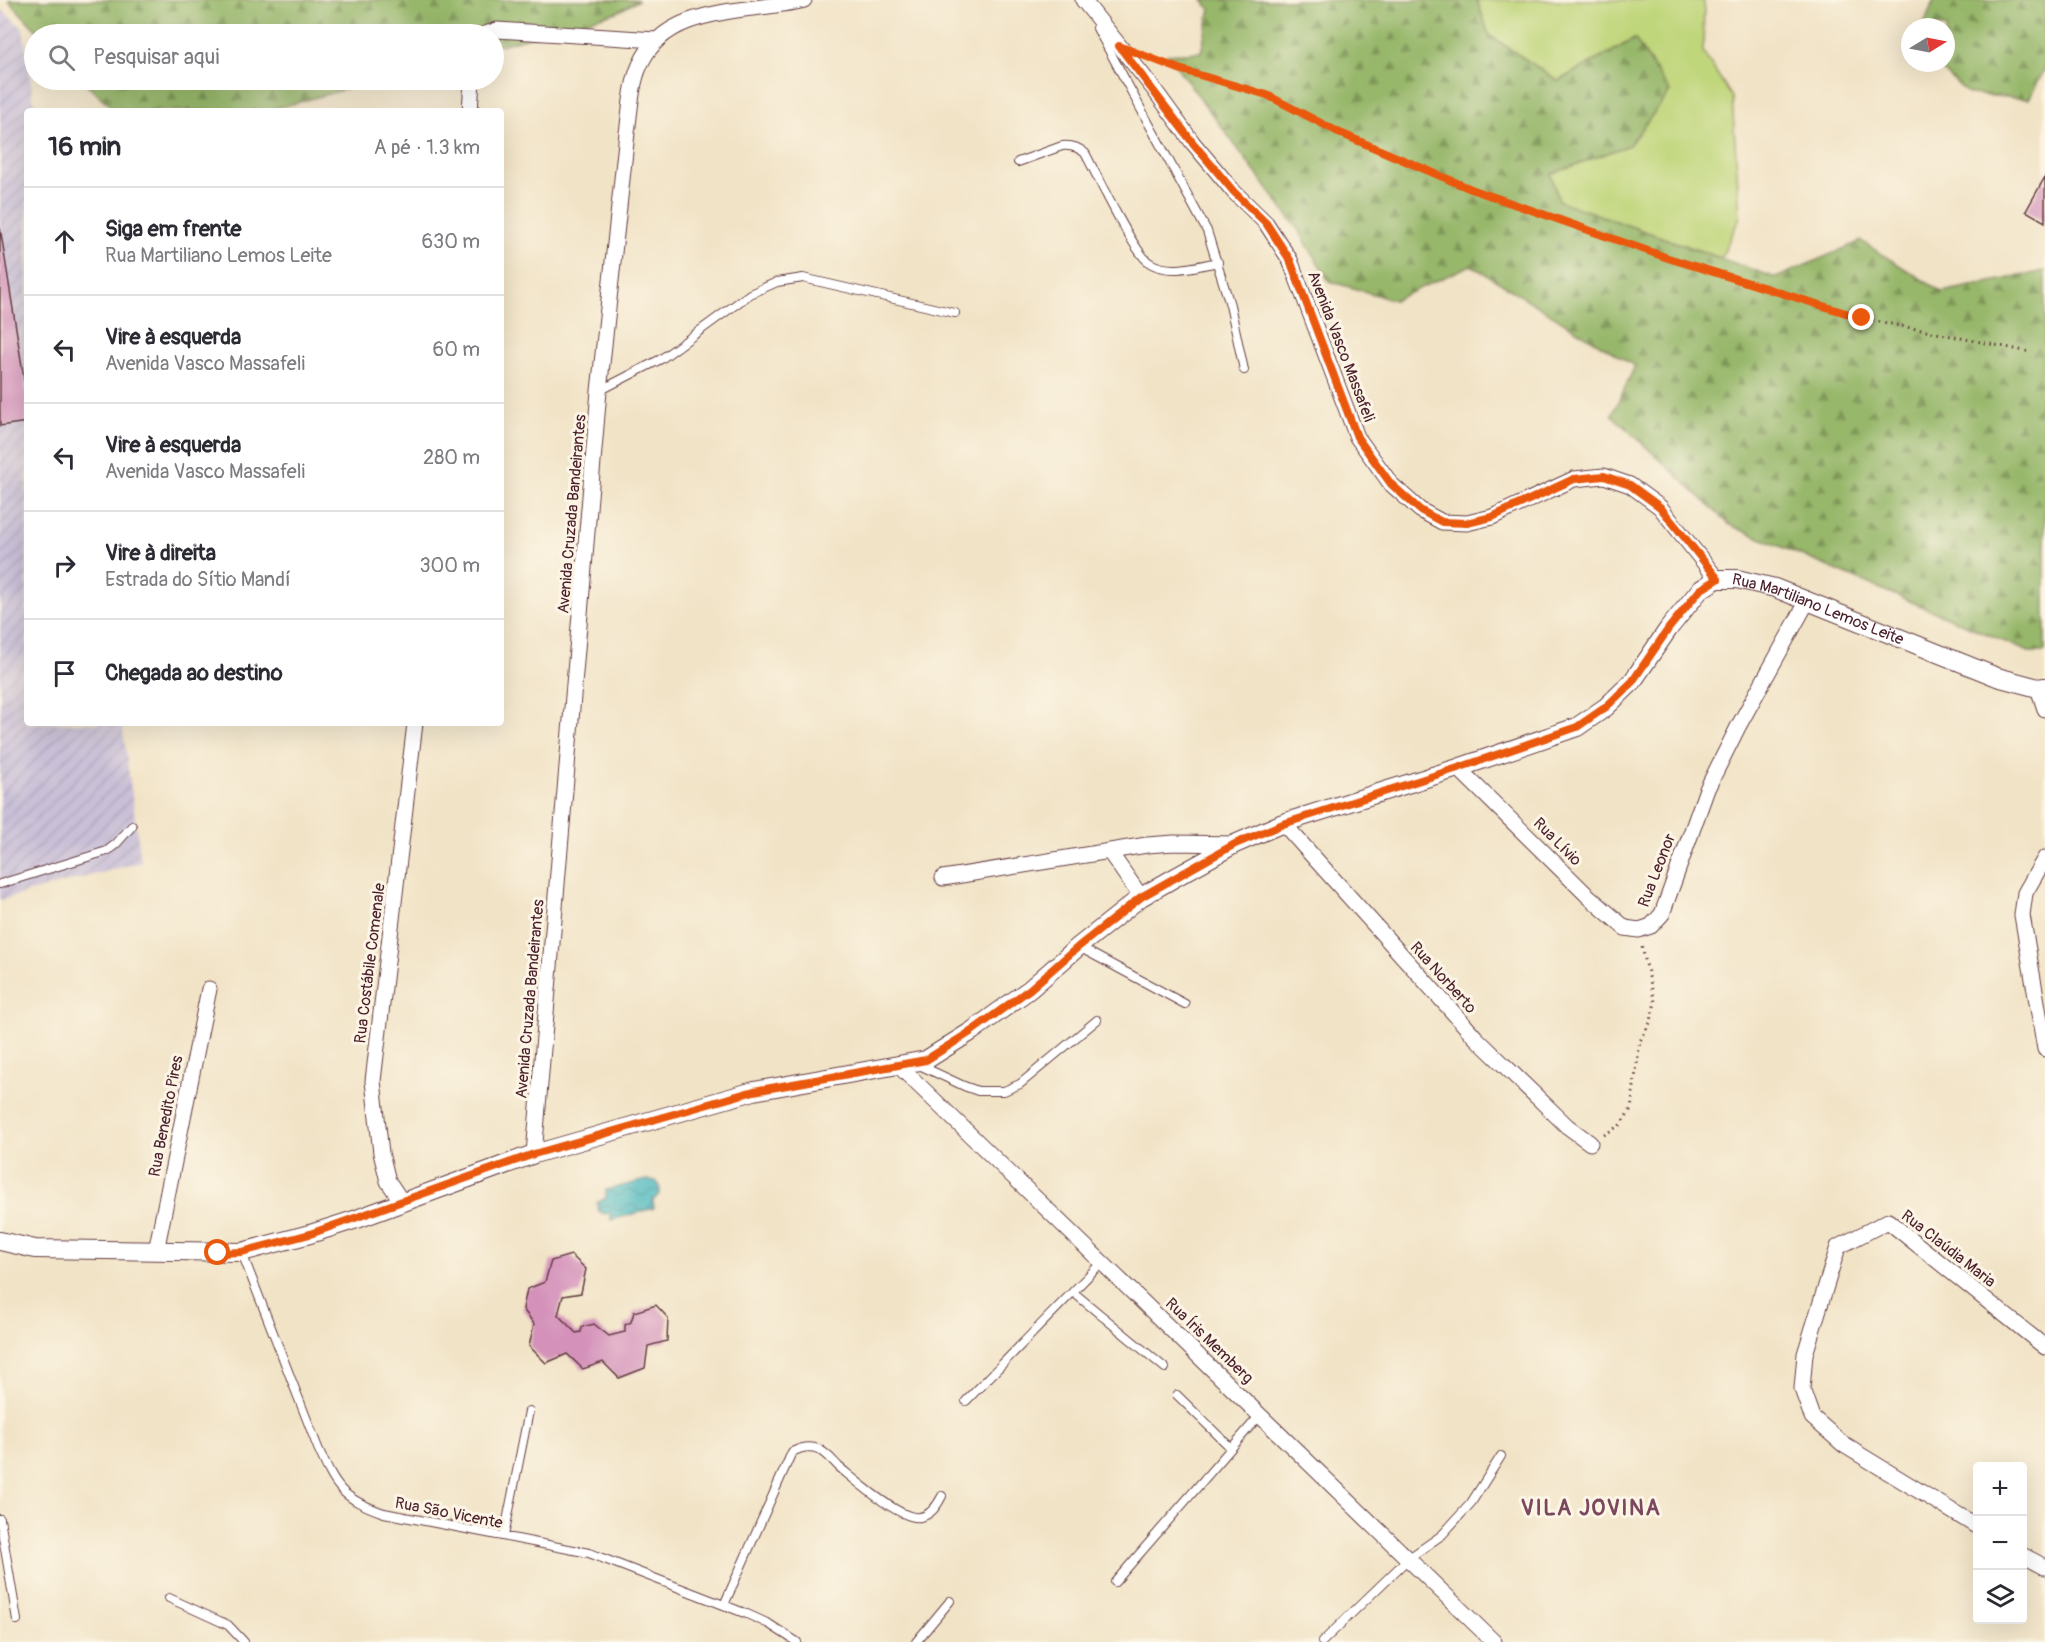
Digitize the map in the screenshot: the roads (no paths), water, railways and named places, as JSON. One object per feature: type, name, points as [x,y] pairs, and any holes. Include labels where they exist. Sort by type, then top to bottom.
[{"type":"street","name":"Avenida Cruzada Bandeirantes","points":[[534,1154],[599,391],[632,100],[640,65],[656,40],[669,29],[684,21],[706,15],[786,5],[804,0]]},
{"type":"street","name":"Avenida Vasco Massafeli","points":[[1083,0],[1153,88],[1193,143],[1234,192],[1266,223],[1290,260],[1357,437],[1391,484],[1420,510],[1442,522],[1467,523],[1492,517],[1574,479],[1604,476],[1630,485],[1660,507],[1718,579]]},
{"type":"street","points":[[504,30],[656,40]]},
{"type":"street","points":[[470,108],[471,90]]},
{"type":"street","name":"Rua Martiliano Lemos Leite","points":[[0,1241],[35,1249],[242,1252],[310,1234],[534,1154],[754,1091],[926,1060],[972,1031],[1030,989],[1141,897],[1235,844],[1283,824],[1577,727],[1606,707],[1632,682],[1669,628],[1700,590],[1718,579],[1737,579],[1775,588],[1997,677],[2041,687]]},
{"type":"street","name":"Rua Leonor","points":[[1639,930],[1651,926],[1662,914],[1707,789],[1738,727],[1807,602]]},
{"type":"street","points":[[2041,687],[2045,709]]},
{"type":"street","name":"Rua Costábile Comenale","points":[[402,1202],[388,1181],[381,1153],[373,1081],[415,726]]},
{"type":"street","name":"Rua Lívio","points":[[1458,768],[1587,895],[1624,928],[1639,930]]},
{"type":"street","name":"Rua Norberto","points":[[1283,824],[1476,1038],[1534,1096],[1590,1143]]},
{"type":"street","name":"Rua Martiliano Lemos Leite","points":[[943,878],[1109,851],[1174,843],[1235,844]]},
{"type":"street","points":[[1109,851],[1141,897]]},
{"type":"street","points":[[2045,858],[2025,893],[2022,915],[2045,1049]]},
{"type":"street","name":"Rua Benedito Pires","points":[[156,1251],[209,989]]},
{"type":"street","name":"Rua Íris Memberg","points":[[906,1064],[1102,1262],[1494,1642]]},
{"type":"street","name":"Rua Claúdia Maria","points":[[1973,1525],[1844,1445],[1812,1417],[1802,1389],[1805,1354],[1838,1247],[1888,1221],[2045,1347]]},
{"type":"street","points":[[2027,1558],[2045,1567]]},
{"type":"lane","points":[[1083,0],[1207,231],[1230,305],[1244,370]]},
{"type":"lane","points":[[1018,162],[1062,146],[1068,145],[1081,149],[1135,246],[1149,263],[1164,268],[1184,269],[1218,262]]},
{"type":"lane","points":[[599,391],[661,359],[750,294],[777,282],[803,278],[955,313]]},
{"type":"lane","points":[[0,884],[107,851],[132,826]]},
{"type":"lane","points":[[1078,947],[1185,1004]]},
{"type":"lane","points":[[906,1064],[985,1092],[1004,1091],[1020,1084],[1097,1020]]},
{"type":"lane","name":"Rua São Vicente","points":[[242,1252],[318,1448],[342,1494],[384,1513],[589,1552],[769,1624],[797,1642]]},
{"type":"lane","points":[[966,1401],[1102,1262]]},
{"type":"lane","points":[[1073,1292],[1165,1368]]},
{"type":"lane","points":[[1177,1395],[1230,1447]]},
{"type":"lane","points":[[504,1536],[529,1412]]},
{"type":"lane","points":[[1114,1582],[1260,1414]]},
{"type":"lane","points":[[724,1605],[792,1452],[803,1447],[819,1449],[857,1482],[906,1516],[918,1518],[926,1515],[935,1509],[942,1496]]},
{"type":"lane","points":[[1322,1642],[1409,1558],[1442,1535],[1472,1503],[1501,1456]]},
{"type":"lane","points":[[0,1519],[17,1620]]},
{"type":"lane","points":[[169,1598],[228,1625],[244,1642]]},
{"type":"lane","points":[[916,1642],[950,1600]]},
{"type":"water","points":[[646,1180],[656,1181],[659,1186],[659,1194],[653,1200],[654,1208],[611,1220],[610,1213],[604,1214],[599,1211],[597,1203],[606,1198],[606,1190]]},
{"type":"district","name":"VILA JOVINA","points":[[1591,1507]]}]
